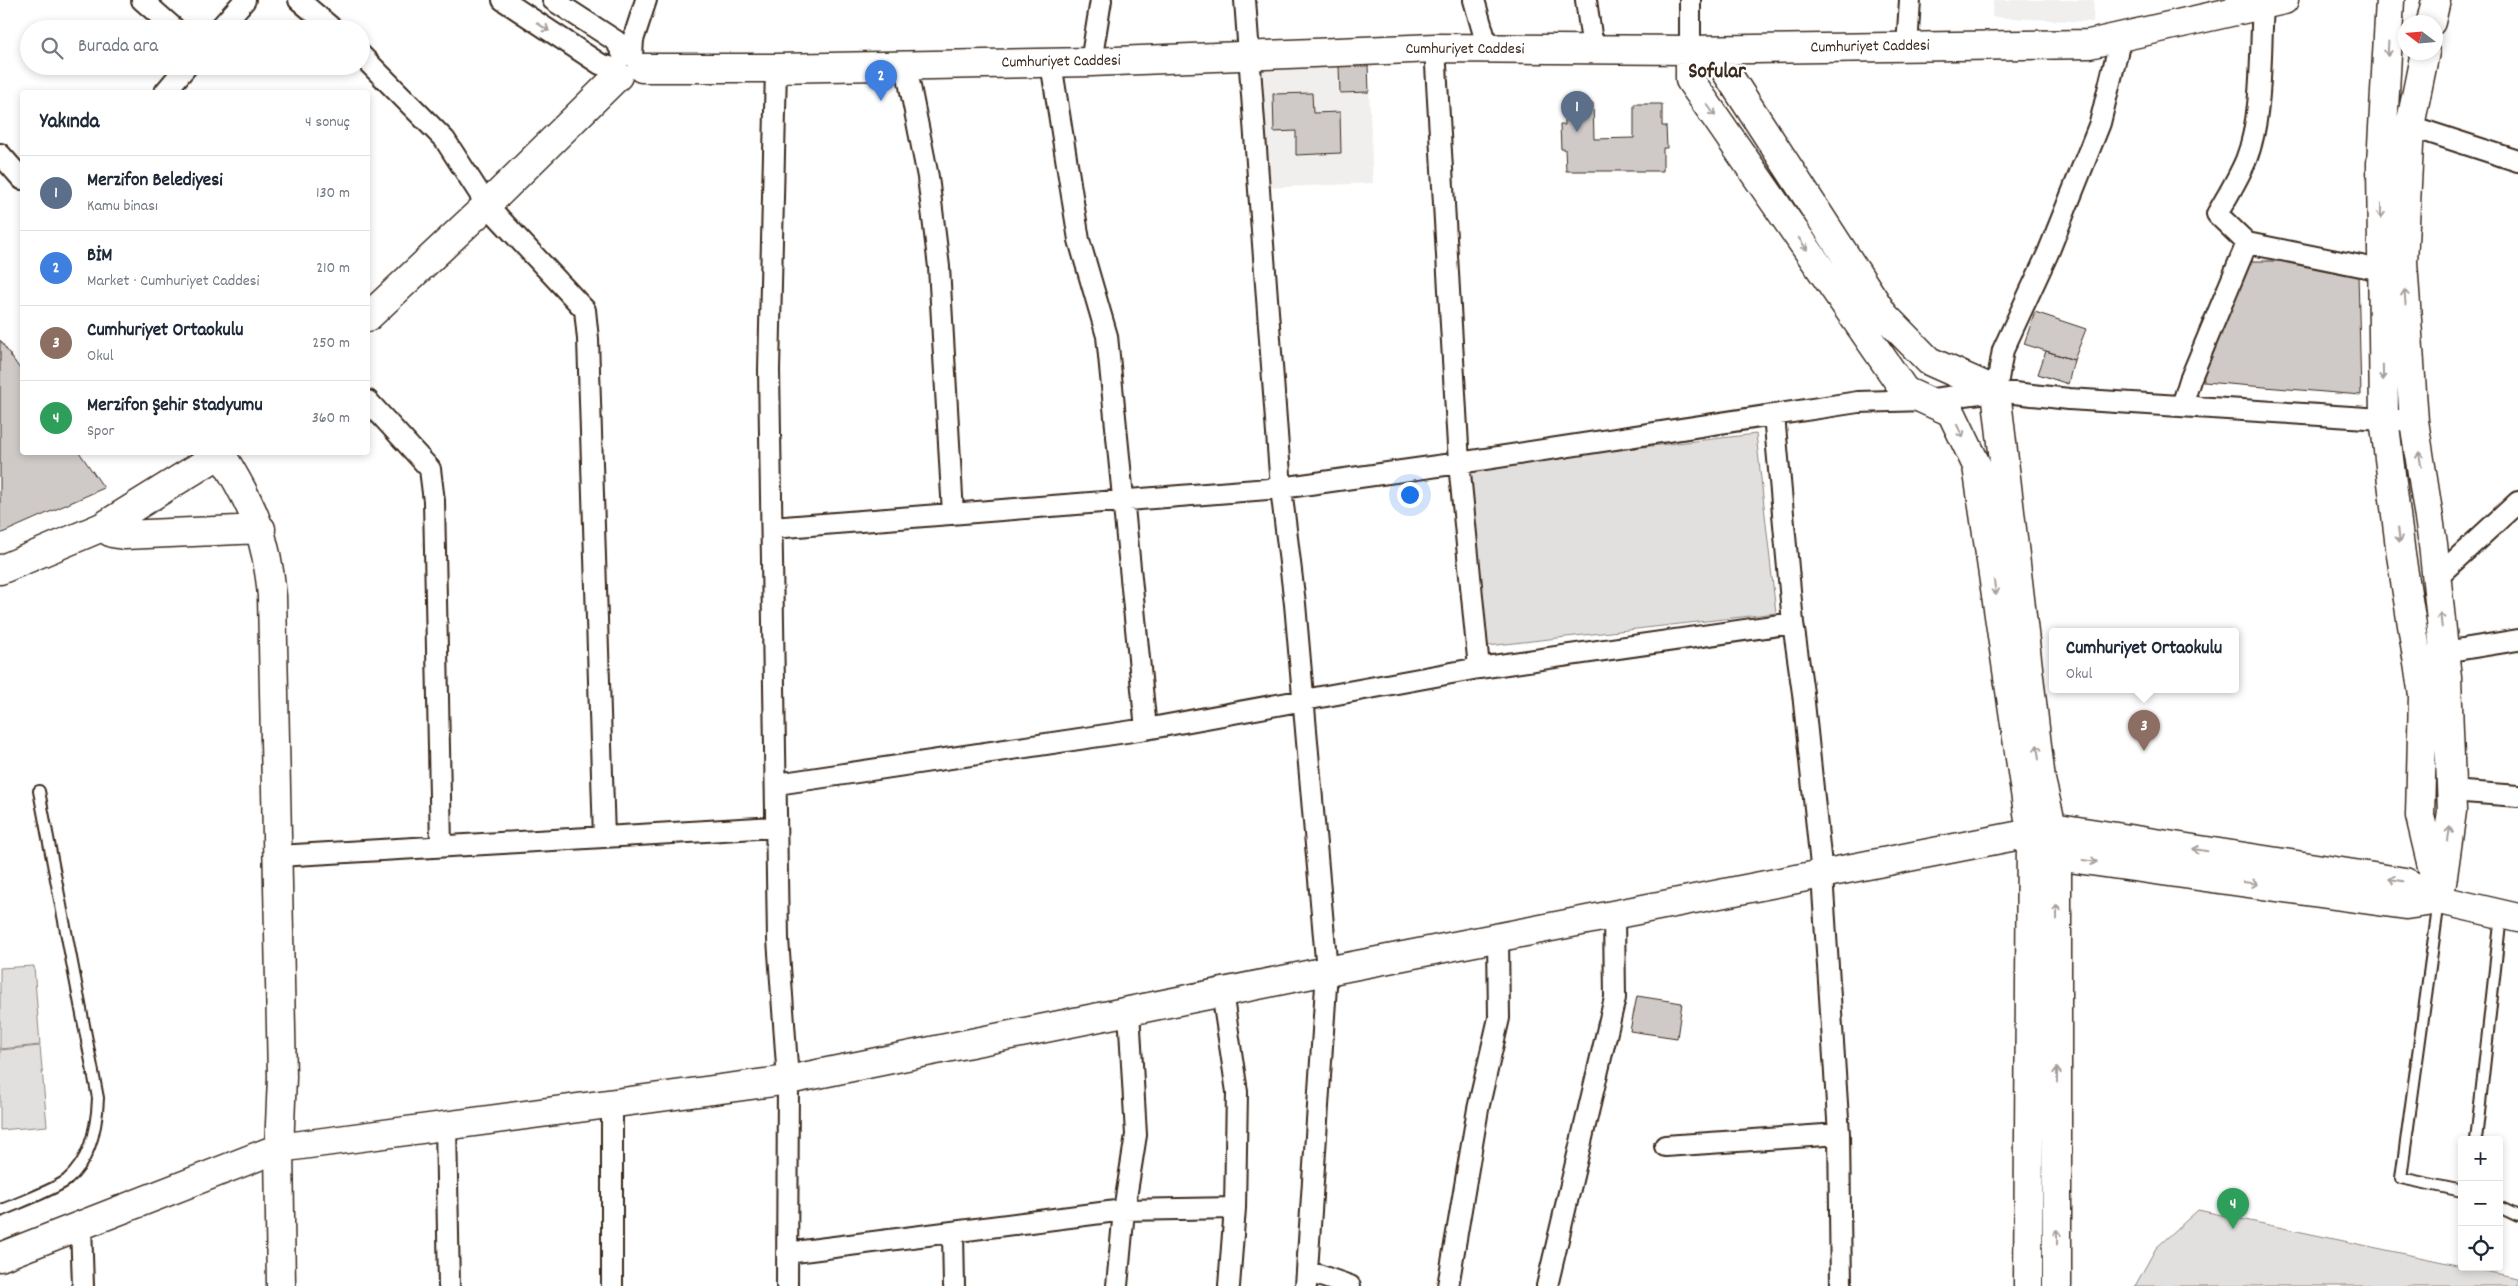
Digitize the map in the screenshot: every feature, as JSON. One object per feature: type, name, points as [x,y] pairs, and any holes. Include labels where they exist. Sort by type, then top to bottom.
[{"type":"street","points":[[142,0],[165,20]]},
{"type":"street","points":[[228,20],[245,0]]},
{"type":"street","points":[[300,0],[323,20]]},
{"type":"street","points":[[503,0],[600,64],[627,65]]},
{"type":"street","points":[[553,0],[616,41],[627,65]]},
{"type":"street","points":[[370,315],[487,205],[627,65],[646,0]]},
{"type":"street","points":[[1091,62],[1101,0]]},
{"type":"street","points":[[1245,0],[1281,488],[1304,699],[1327,971],[1306,1279],[1350,1286]]},
{"type":"street","points":[[1474,0],[1488,49]]},
{"type":"street","points":[[1586,0],[1593,49]]},
{"type":"street","points":[[1690,0],[1700,50],[1884,315],[1929,361],[1996,391]]},
{"type":"street","points":[[1907,47],[1910,0]]},
{"type":"street","points":[[2390,0],[2381,164],[2384,418],[2423,696],[2420,816],[2440,900]]},
{"type":"street","points":[[2433,15],[2436,0]]},
{"type":"street","points":[[2274,2],[2254,130],[2246,160],[2217,214],[2246,243],[2381,270]]},
{"type":"street","name":"Cumhuriyet Caddesi","points":[[627,65],[776,68],[1051,63],[1435,48],[1700,50],[2089,44],[2274,2]]},
{"type":"street","points":[[2057,1286],[2047,836],[1996,391],[2003,350],[2048,253],[2100,123],[2121,37]]},
{"type":"street","points":[[1435,48],[1458,463],[1479,668]]},
{"type":"street","points":[[1700,50],[1690,80],[1905,391],[1950,412],[1977,466],[2047,836],[2028,1286]]},
{"type":"street","points":[[2423,60],[2410,126],[2403,262],[2414,421],[2436,576],[2444,652],[2452,811],[2440,900]]},
{"type":"street","points":[[370,63],[445,140],[487,205],[585,310],[588,339],[604,837]]},
{"type":"street","points":[[1051,63],[1079,240],[1108,336],[1146,729]]},
{"type":"street","points":[[906,66],[928,177],[938,259],[953,514]]},
{"type":"street","points":[[776,68],[769,370],[778,939],[788,1080],[786,1286]]},
{"type":"street","points":[[167,90],[179,75]]},
{"type":"street","points":[[2410,126],[2518,161]]},
{"type":"street","points":[[0,154],[20,176]]},
{"type":"street","points":[[2182,406],[2190,380],[2246,243]]},
{"type":"street","points":[[772,528],[1281,488],[1858,402],[1925,400],[1996,391],[2070,399],[2414,421]]},
{"type":"street","points":[[370,403],[430,469],[434,502],[441,846]]},
{"type":"street","points":[[1774,415],[1793,623],[1803,693],[1822,874],[1839,1134],[1841,1286]]},
{"type":"street","points":[[0,570],[102,527],[219,455]]},
{"type":"street","points":[[223,455],[244,490],[261,529],[269,560],[272,596],[282,1077],[279,1148],[281,1286]]},
{"type":"street","points":[[2436,576],[2518,502]]},
{"type":"street","points":[[102,527],[112,533],[124,535],[261,529]]},
{"type":"street","points":[[777,784],[1146,729],[1479,668],[1793,623]]},
{"type":"street","points":[[2444,652],[2518,640]]},
{"type":"street","points":[[2451,791],[2518,796]]},
{"type":"street","points":[[278,856],[776,827]]},
{"type":"street","points":[[0,1257],[279,1148],[788,1080],[1327,971],[1822,874],[2047,836],[2076,859],[2406,905],[2440,900],[2509,916]]},
{"type":"street","points":[[1547,1286],[1615,998],[1614,915]]},
{"type":"street","points":[[1448,1286],[1478,1108],[1498,1018],[1498,938]]},
{"type":"street","points":[[1222,992],[1237,1092],[1235,1208],[1229,1286]]},
{"type":"street","points":[[1117,1286],[1124,1210],[1136,1135],[1129,1011]]},
{"type":"street","points":[[612,1104],[612,1286]]},
{"type":"street","points":[[446,1126],[449,1286]]},
{"type":"street","points":[[1665,1146],[1839,1134]]},
{"type":"street","points":[[787,1253],[1124,1210],[1235,1208]]},
{"type":"street","points":[[81,1226],[83,1286]]},
{"type":"street","points":[[954,1232],[954,1286]]},
{"type":"lane","points":[[0,1211],[66,1180],[76,1170],[90,1144],[97,1114],[98,1098],[40,791]]},
{"type":"lane","points":[[2440,900],[2401,1178],[2458,1190]]},
{"type":"lane","points":[[2477,1136],[2509,916]]},
{"type":"lane","points":[[2503,1209],[2518,1216]]},
{"type":"shaded area","points":[[1993,0],[2094,0],[2093,22],[1992,17]]},
{"type":"shaded area","points":[[1368,64],[1373,183],[1264,188],[1259,69]]},
{"type":"shaded area","points":[[1756,434],[1776,613],[1488,646],[1468,467]]},
{"type":"shaded area","points":[[34,966],[40,1045],[0,1049],[0,968]]},
{"type":"shaded area","points":[[40,1046],[47,1126],[0,1130],[0,1050]]},
{"type":"shaded area","points":[[2198,1210],[2458,1265],[2458,1271],[2485,1271],[2518,1278],[2518,1286],[2135,1286],[2156,1248]]},
{"type":"building","points":[[1368,64],[1369,92],[1340,93],[1339,66]]},
{"type":"building","points":[[1312,93],[1313,113],[1340,112],[1341,153],[1296,155],[1296,131],[1274,132],[1273,94]]},
{"type":"building","points":[[1565,103],[1593,103],[1594,139],[1634,138],[1634,104],[1662,104],[1662,126],[1666,126],[1667,148],[1663,148],[1663,171],[1566,171],[1565,149],[1561,149],[1560,125],[1565,125]]},
{"type":"building","points":[[2242,261],[2289,261],[2358,273],[2361,395],[2204,382],[2202,355]]},
{"type":"building","points":[[2035,312],[2086,329],[2074,360],[2024,344]]},
{"type":"building","points":[[0,340],[20,369],[20,455],[81,455],[104,488],[0,534]]},
{"type":"building","points":[[2046,351],[2074,360],[2068,384],[2038,374]]},
{"type":"building","points":[[1637,996],[1682,1003],[1677,1038],[1630,1031]]},
{"type":"place","name":"BİM","points":[[881,101]]},
{"type":"place","name":"Merzifon Belediyesi","points":[[1577,132]]},
{"type":"place","name":"Cumhuriyet Ortaokulu","points":[[2144,751]]},
{"type":"place","name":"Merzifon Şehir Stadyumu","points":[[2233,1229]]},
{"type":"district","name":"Sofular","points":[[1717,73]]}]
